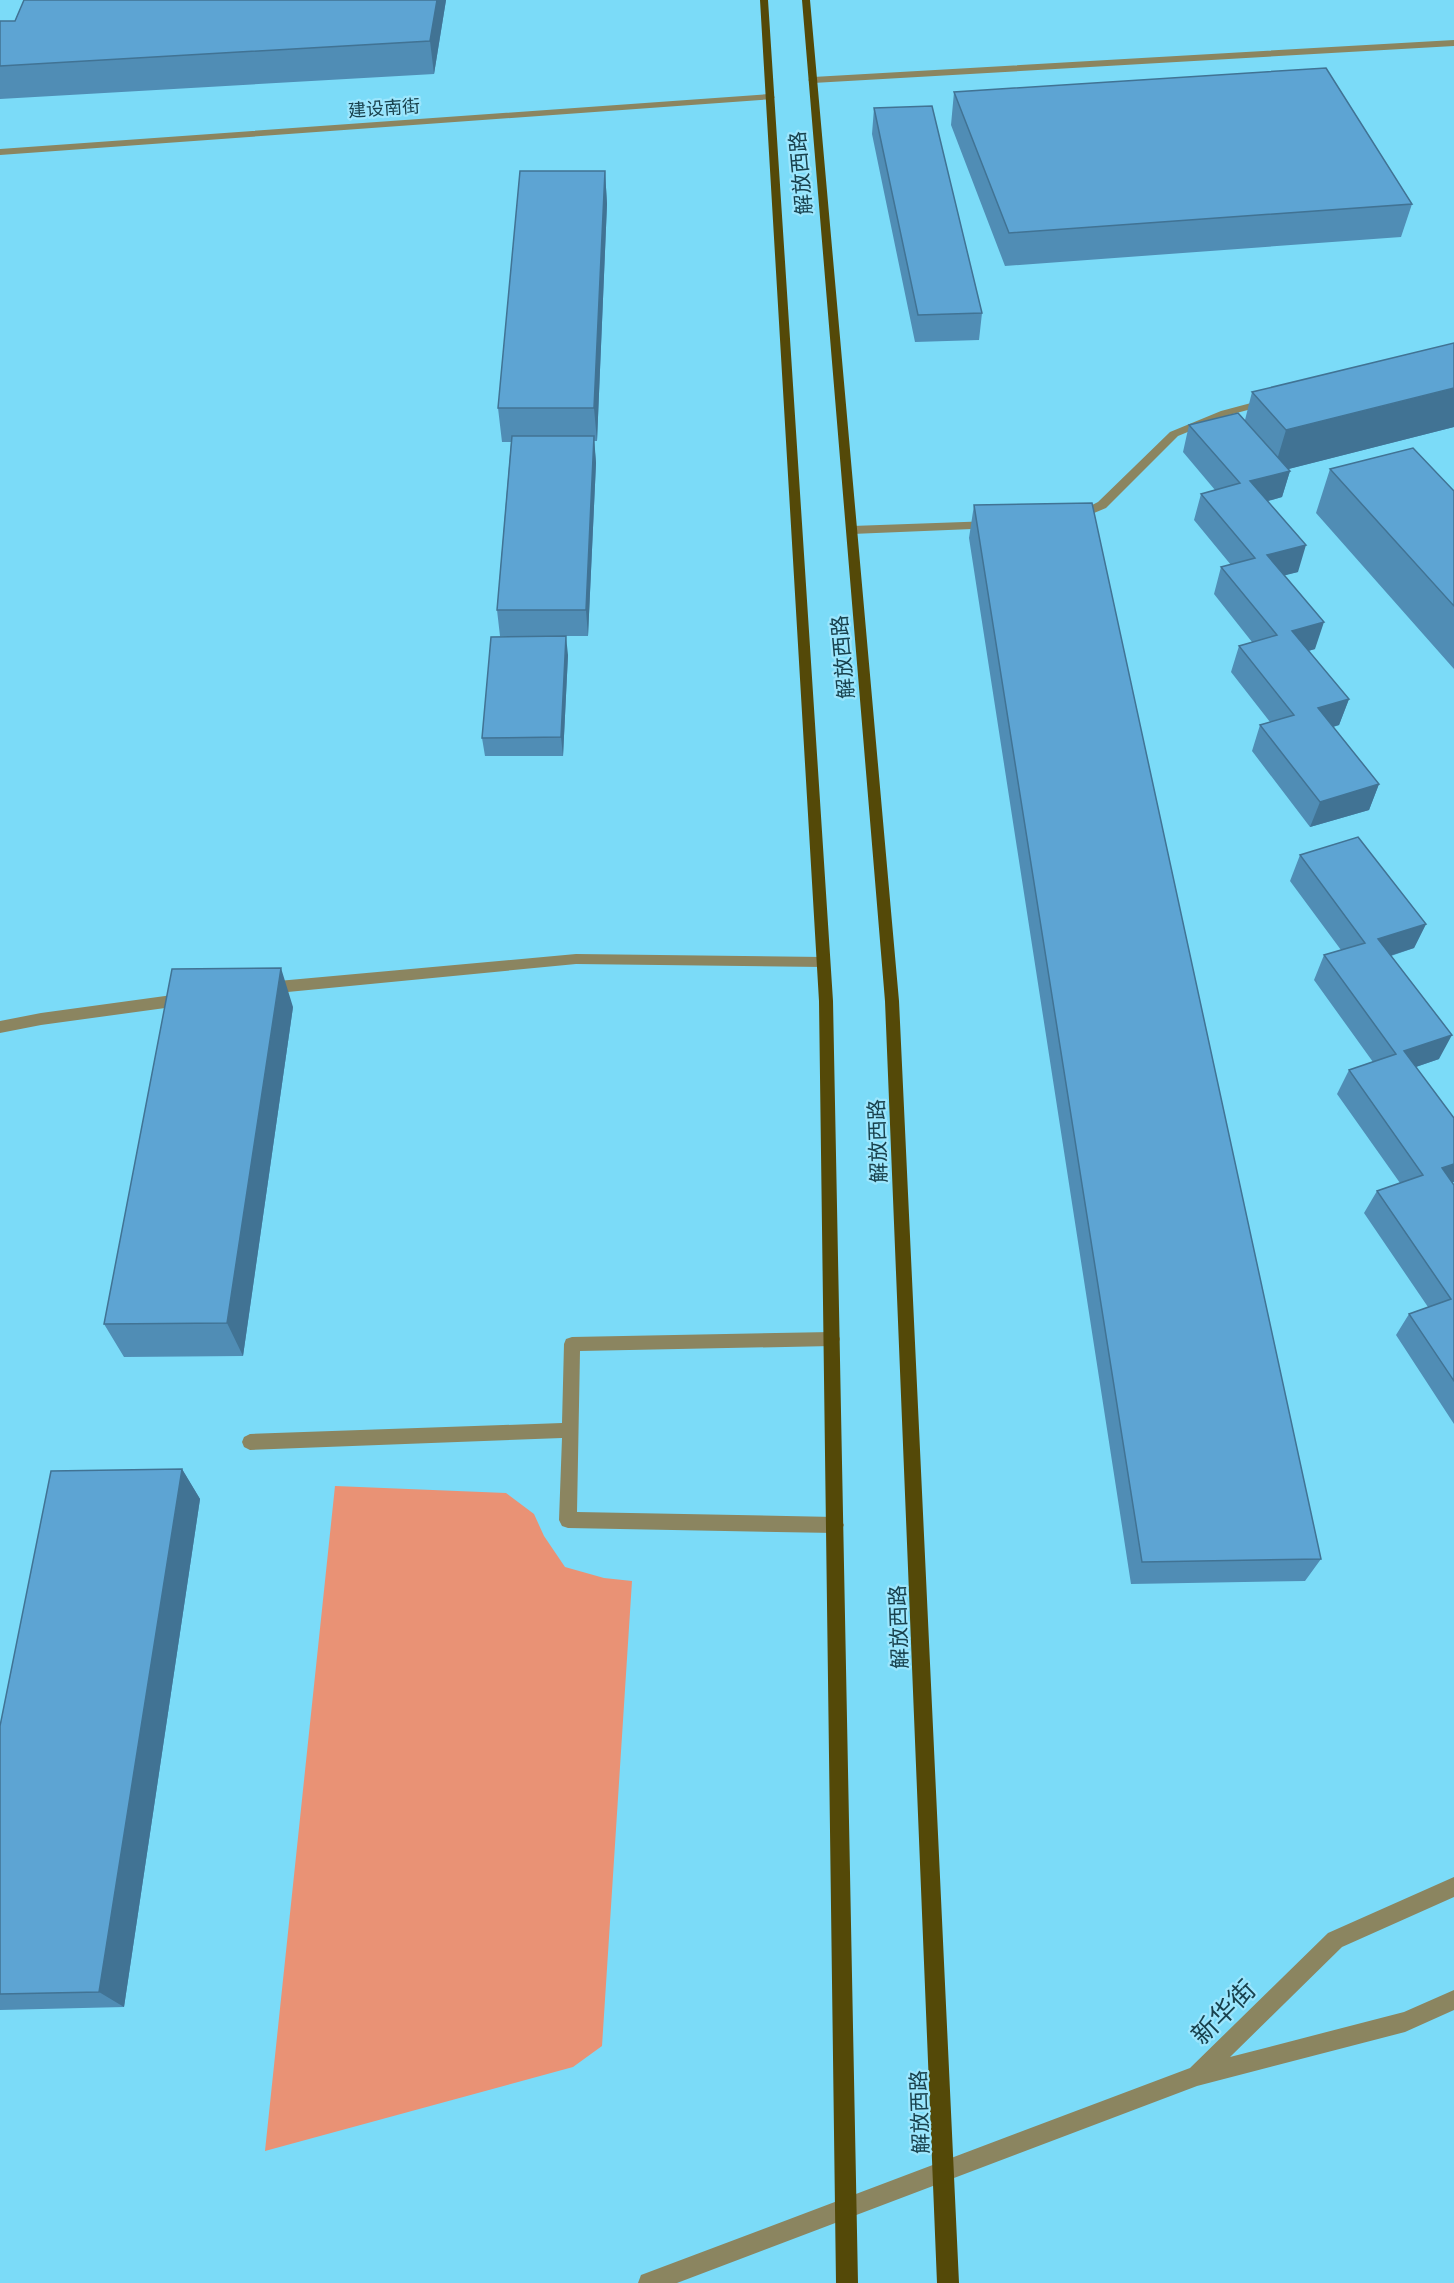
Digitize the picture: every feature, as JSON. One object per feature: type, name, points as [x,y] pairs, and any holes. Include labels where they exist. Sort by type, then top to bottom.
[{"type":"main road","name":"解放西路","points":[[764,0],[824,962],[847,2283]]},
{"type":"main road","name":"解放西路","points":[[806,0],[892,1001],[948,2283]]},
{"type":"street","points":[[813,80],[1454,43]]},
{"type":"street","name":"建设南街","points":[[0,152],[770,97]]},
{"type":"street","points":[[1065,522],[1102,505],[1174,434],[1226,413],[1280,398]]},
{"type":"street","points":[[852,530],[1006,524]]},
{"type":"street","points":[[257,990],[303,983],[576,959],[824,962]]},
{"type":"street","points":[[0,1027],[41,1019],[200,997]]},
{"type":"street","points":[[832,1339],[572,1344],[568,1520],[835,1525]]},
{"type":"street","points":[[250,1442],[570,1430]]},
{"type":"street","name":"新华街","points":[[1197,2076],[1335,1940],[1454,1887]]},
{"type":"street","name":"新华街","points":[[1197,2076],[1405,2022],[1454,2000]]},
{"type":"street","points":[[649,2283],[1197,2076]]},
{"type":"shaded area","points":[[335,1486],[506,1493],[534,1514],[544,1536],[565,1567],[604,1578],[632,1581],[602,2046],[573,2067],[265,2151]]},
{"type":"building","points":[[24,0],[437,0],[430,41],[0,66],[0,21],[15,21]]},
{"type":"building","points":[[1326,68],[1412,204],[1009,233],[954,92]]},
{"type":"building","points":[[932,106],[982,313],[918,315],[874,108]]},
{"type":"building","points":[[520,171],[605,171],[594,408],[498,408]]},
{"type":"building","points":[[1454,343],[1454,388],[1286,430],[1252,392]]},
{"type":"building","points":[[1238,413],[1290,471],[1250,481],[1306,545],[1267,555],[1324,622],[1292,631],[1349,699],[1318,708],[1379,784],[1320,802],[1260,725],[1294,715],[1239,646],[1277,635],[1221,567],[1255,558],[1201,494],[1240,483],[1189,425]]},
{"type":"building","points":[[512,436],[594,436],[586,610],[497,610]]},
{"type":"building","points":[[1413,448],[1454,491],[1454,606],[1330,469]]},
{"type":"building","points":[[1092,503],[1321,1559],[1142,1562],[974,505]]},
{"type":"building","points":[[566,636],[561,737],[482,738],[491,637]]},
{"type":"building","points":[[1358,837],[1426,924],[1378,939],[1452,1035],[1404,1051],[1454,1118],[1454,1164],[1442,1168],[1454,1185],[1454,1381],[1409,1314],[1451,1299],[1377,1191],[1423,1175],[1349,1070],[1396,1054],[1324,955],[1365,943],[1300,855]]},
{"type":"building","points":[[281,968],[227,1323],[104,1324],[172,969]]},
{"type":"building","points":[[182,1469],[99,1992],[0,1994],[0,1726],[51,1471]]}]
